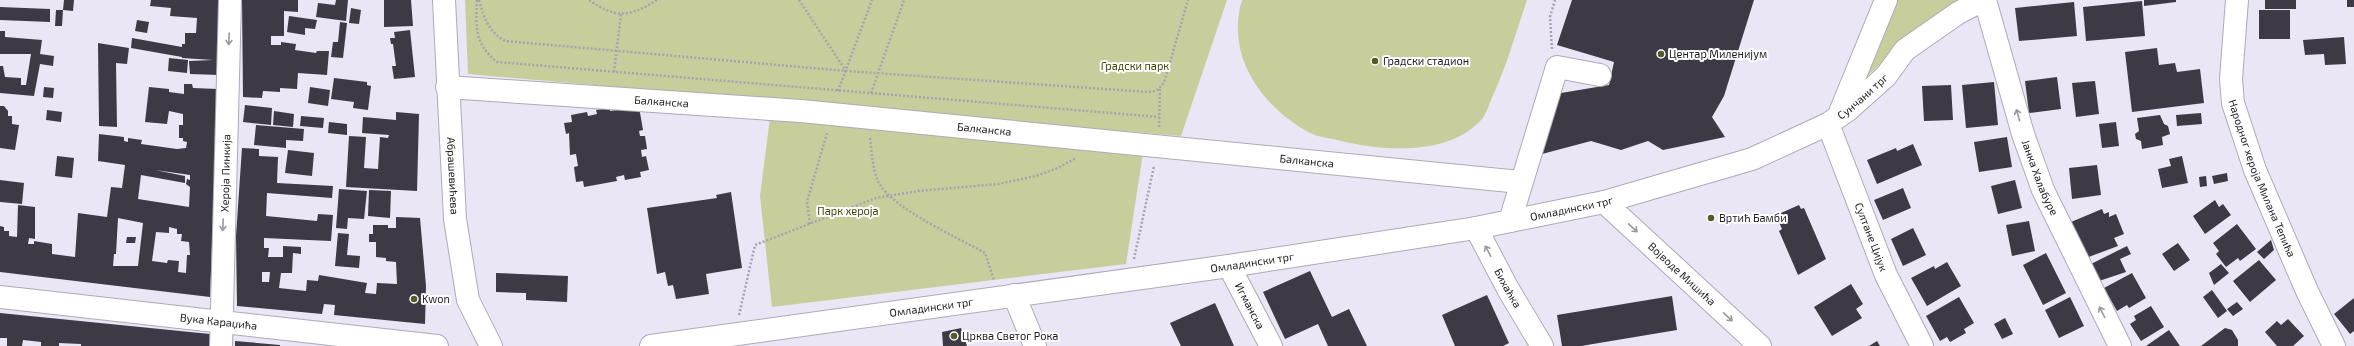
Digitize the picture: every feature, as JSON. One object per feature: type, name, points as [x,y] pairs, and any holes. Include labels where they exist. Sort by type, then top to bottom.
[{"type":"street","name":"Хероја Пинкија","points":[[221,346],[230,0]]},
{"type":"street","name":"Абрашевићева","points":[[444,0],[447,87],[455,219],[468,300],[491,346]]},
{"type":"street","name":"Сунчани трг","points":[[1833,120],[1886,0]]},
{"type":"street","name":"Сунчани трг","points":[[1833,120],[1886,76],[1906,50],[1958,13],[1984,0]]},
{"type":"street","name":"Јанка Халабуре","points":[[1984,0],[2021,127],[2043,190],[2120,346]]},
{"type":"street","name":"Народног хероја Милана Тепића","points":[[2237,0],[2231,79],[2233,103],[2255,170],[2307,291],[2334,346]]},
{"type":"street","points":[[1510,221],[1520,182],[1557,67],[1600,75]]},
{"type":"street","name":"Балканска","points":[[447,87],[871,117],[1520,182]]},
{"type":"street","name":"Омладински трг","points":[[651,346],[1229,266],[1476,228],[1604,202],[1752,159],[1833,120]]},
{"type":"street","name":"Султане Цијук","points":[[1833,120],[1886,276],[1922,346]]},
{"type":"street","name":"Војводе Мишића","points":[[1604,202],[1760,346]]},
{"type":"street","name":"Бихаћка","points":[[1476,228],[1508,289],[1542,346]]},
{"type":"street","name":"Игманска","points":[[1229,266],[1271,346]]},
{"type":"street","name":"Вука Караџића","points":[[0,297],[437,346]]},
{"type":"street","points":[[1006,297],[1035,346]]},
{"type":"path","points":[[478,0],[486,22],[495,35],[505,41],[877,74],[1148,92],[1160,87],[1164,83],[1188,0]]},
{"type":"path","points":[[478,0],[478,37],[485,52],[497,62],[1159,117]]},
{"type":"path","points":[[589,0],[604,10],[621,14],[638,12],[657,0]]},
{"type":"path","points":[[799,0],[846,71]]},
{"type":"path","points":[[810,224],[807,202],[838,90],[872,0]]},
{"type":"path","points":[[871,93],[904,0]]},
{"type":"path","points":[[1555,0],[1550,17],[1552,51],[1557,67]]},
{"type":"path","points":[[614,72],[618,51],[621,14]]},
{"type":"path","points":[[1130,279],[1159,145],[1160,87]]},
{"type":"path","points":[[871,117],[869,133],[873,163],[878,182],[887,195],[906,209],[985,254],[993,274],[1006,297]]},
{"type":"path","points":[[737,335],[740,307],[756,246],[857,204],[887,195],[991,184],[1036,176],[1074,161],[1091,139]]},
{"type":"green space","name":"Градски парк","points":[[465,0],[1227,0],[1181,136],[468,74]]},
{"type":"green space","name":"Градски стадион","points":[[1242,0],[1527,0],[1501,76],[1482,119],[1468,131],[1452,140],[1414,148],[1394,148],[1374,147],[1316,136],[1293,122],[1277,109],[1263,94],[1252,78],[1243,60],[1239,41],[1238,21]]},
{"type":"green space","points":[[1890,0],[1960,0],[1902,44],[1865,78]]},
{"type":"green space","name":"Парк хероја","points":[[770,118],[1143,153],[1126,264],[772,307],[760,196]]},
{"type":"building","points":[[64,0],[74,0],[73,11],[63,10]]},
{"type":"building","points":[[151,0],[221,0],[219,75],[190,74],[189,61],[213,60],[182,58],[131,48],[132,38],[182,47],[182,44],[185,44],[185,33],[196,33],[197,18],[170,16],[171,8],[150,6]]},
{"type":"building","points":[[242,0],[298,0],[298,12],[284,11],[284,36],[271,36],[271,45],[281,45],[281,42],[296,44],[295,50],[316,53],[317,51],[329,51],[327,75],[298,73],[297,89],[280,88],[280,92],[263,91],[262,98],[243,97]]},
{"type":"building","points":[[336,0],[348,0],[346,21],[316,17],[318,3],[335,5]]},
{"type":"building","points":[[384,0],[411,0],[413,26],[384,27]]},
{"type":"building","points":[[1572,0],[1754,0],[1724,96],[1712,117],[1725,137],[1663,150],[1648,141],[1621,150],[1591,141],[1542,154],[1561,93],[1609,85],[1614,62],[1557,45]]},
{"type":"building","points":[[2144,0],[2176,0],[2176,2],[2144,6]]},
{"type":"building","points":[[2265,0],[2296,0],[2296,9],[2265,9]]},
{"type":"building","points":[[2347,0],[2354,0],[2354,7],[2347,7]]},
{"type":"building","points":[[2142,1],[2145,36],[2086,41],[2083,7]]},
{"type":"building","points":[[2074,2],[2077,36],[2019,41],[2015,8]]},
{"type":"building","points":[[0,7],[50,9],[50,22],[0,20]]},
{"type":"building","points":[[351,8],[361,10],[359,24],[349,23]]},
{"type":"building","points":[[56,10],[63,10],[62,26],[55,26]]},
{"type":"building","points":[[2259,10],[2290,10],[2290,39],[2259,39]]},
{"type":"building","points":[[289,16],[317,20],[315,29],[305,28],[305,35],[287,32]]},
{"type":"building","points":[[137,20],[149,22],[147,33],[135,31]]},
{"type":"building","points":[[340,22],[347,23],[343,58],[331,57],[333,42],[338,42]]},
{"type":"building","points":[[410,30],[415,77],[394,79],[392,66],[396,66],[393,44],[391,44],[390,38],[395,38],[394,32]]},
{"type":"building","points":[[0,31],[5,31],[5,37],[42,40],[40,54],[54,56],[53,66],[40,64],[34,96],[0,93],[0,66],[3,66],[5,77],[21,78],[21,85],[26,85],[31,54],[0,54]]},
{"type":"building","points":[[2344,37],[2346,64],[2325,65],[2324,54],[2305,55],[2303,40]]},
{"type":"building","points":[[98,43],[129,48],[127,64],[116,63],[117,127],[99,126]]},
{"type":"building","points":[[2157,48],[2159,65],[2175,63],[2177,72],[2200,69],[2204,103],[2132,112],[2125,52]]},
{"type":"building","points":[[169,58],[188,60],[187,73],[168,71]]},
{"type":"building","points":[[2057,77],[2061,109],[2029,113],[2025,81]]},
{"type":"building","points":[[334,78],[367,82],[367,85],[371,86],[368,110],[353,108],[354,102],[331,99]]},
{"type":"building","points":[[2095,81],[2099,114],[2076,117],[2072,83]]},
{"type":"building","points":[[1994,82],[1998,125],[1966,128],[1962,85]]},
{"type":"building","points":[[184,84],[192,84],[193,88],[218,89],[210,297],[0,272],[0,226],[4,227],[4,231],[9,231],[9,236],[17,237],[18,205],[35,207],[35,239],[29,238],[28,244],[34,244],[34,241],[52,244],[52,254],[75,257],[78,213],[107,217],[111,187],[122,188],[125,165],[98,161],[99,134],[124,137],[124,141],[128,142],[128,138],[142,140],[141,144],[177,149],[186,148],[187,142],[183,141],[183,138],[179,138],[179,125],[183,125],[183,114],[169,111],[167,124],[145,122],[149,87],[169,89],[169,92],[184,94]],"holes":[[[155,170],[190,175],[190,180],[187,179],[186,184],[190,187],[189,207],[138,199],[141,175],[185,183],[185,176]],[[118,218],[143,223],[138,266],[113,266],[114,254],[116,254]],[[169,227],[177,229],[177,234],[182,234],[181,241],[189,242],[190,255],[187,255],[186,273],[178,272],[179,261],[168,260],[167,263],[152,261],[156,232],[169,233]]]},
{"type":"building","points":[[1951,85],[1953,120],[1924,121],[1922,86]]},
{"type":"building","points":[[44,87],[54,88],[53,98],[43,97]]},
{"type":"building","points":[[310,87],[330,90],[328,106],[308,103]]},
{"type":"building","points":[[245,105],[272,108],[271,125],[243,122]]},
{"type":"building","points":[[0,106],[4,106],[8,111],[8,116],[12,116],[12,124],[19,125],[15,150],[0,148]]},
{"type":"building","points":[[616,106],[639,107],[643,130],[639,131],[640,136],[645,136],[647,149],[641,150],[642,157],[646,156],[649,170],[640,172],[641,177],[625,180],[624,175],[616,177],[617,181],[584,187],[583,181],[576,182],[574,167],[578,166],[576,154],[570,155],[569,133],[566,134],[564,123],[572,122],[571,115],[587,112],[588,116],[597,114],[596,110],[610,108],[610,111],[617,110]]},
{"type":"building","points":[[47,110],[62,112],[61,122],[46,120]]},
{"type":"building","points":[[274,111],[294,114],[293,127],[273,125]]},
{"type":"building","points":[[396,112],[419,114],[417,191],[346,187],[349,136],[366,137],[364,168],[378,169],[380,137],[388,138],[389,135],[362,133],[363,117],[396,120]]},
{"type":"building","points":[[2201,113],[2202,124],[2177,126],[2176,115]]},
{"type":"building","points":[[2160,115],[2164,124],[2168,126],[2170,134],[2162,137],[2163,145],[2142,149],[2141,141],[2136,139],[2135,134],[2139,131],[2137,118]]},
{"type":"building","points":[[301,116],[324,118],[323,128],[300,126]]},
{"type":"building","points":[[329,122],[347,124],[347,135],[328,133]]},
{"type":"building","points":[[2116,122],[2119,146],[2102,148],[2099,124]]},
{"type":"building","points":[[256,125],[304,129],[303,141],[286,140],[286,148],[254,145]]},
{"type":"building","points":[[2007,137],[2012,167],[1979,172],[1974,142]]},
{"type":"building","points":[[1913,144],[1922,165],[1877,184],[1867,160],[1896,148],[1897,151]]},
{"type":"building","points":[[242,148],[259,149],[259,156],[278,157],[277,183],[333,186],[332,198],[267,193],[266,216],[317,221],[318,214],[333,215],[331,241],[264,238],[264,248],[269,248],[268,257],[283,257],[283,246],[301,247],[301,254],[293,253],[292,273],[281,273],[279,288],[306,291],[307,280],[318,281],[319,275],[367,283],[365,293],[376,294],[377,283],[397,284],[396,262],[386,261],[386,258],[376,257],[376,242],[369,242],[369,234],[373,234],[373,225],[388,225],[388,228],[396,228],[396,217],[420,218],[426,286],[425,324],[334,315],[335,305],[324,304],[322,314],[237,306],[236,236]],"holes":[[[262,272],[270,272],[269,282],[262,282]]]},
{"type":"building","points":[[288,150],[314,153],[312,176],[285,173]]},
{"type":"building","points":[[57,156],[74,158],[72,178],[55,176]]},
{"type":"building","points":[[2182,156],[2188,183],[2162,188],[2158,169],[2171,166],[2169,159]]},
{"type":"building","points":[[2097,165],[2101,195],[2072,199],[2069,168]]},
{"type":"building","points":[[2227,173],[2228,181],[2214,184],[2212,176]]},
{"type":"building","points":[[2206,176],[2207,186],[2200,187],[2199,177]]},
{"type":"building","points":[[0,180],[24,183],[22,204],[0,202]]},
{"type":"building","points":[[2015,180],[2022,208],[1998,214],[1991,186]]},
{"type":"building","points":[[1903,188],[1911,208],[1883,220],[1874,200]]},
{"type":"building","points":[[339,189],[367,191],[364,219],[348,218],[347,229],[336,228]]},
{"type":"building","points":[[369,190],[391,191],[390,218],[368,216]]},
{"type":"building","points":[[731,192],[742,268],[706,274],[709,294],[676,299],[673,285],[668,286],[665,272],[657,274],[647,208],[717,198],[716,195]]},
{"type":"building","points":[[2215,200],[2219,207],[2223,204],[2231,215],[2205,234],[2193,216]]},
{"type":"building","points":[[1799,205],[1801,209],[1804,208],[1826,259],[1798,275],[1779,231],[1782,229],[1776,215]]},
{"type":"building","points":[[2102,209],[2104,214],[2109,212],[2109,217],[2116,214],[2124,234],[2114,238],[2118,246],[2086,258],[2071,222]]},
{"type":"building","points":[[2029,221],[2035,251],[2012,256],[2006,225]]},
{"type":"building","points":[[2237,224],[2256,249],[2240,261],[2238,258],[2226,267],[2216,254],[2219,251],[2213,243]]},
{"type":"building","points":[[1913,228],[1926,255],[1903,266],[1891,239]]},
{"type":"building","points":[[338,233],[349,234],[347,255],[360,256],[359,268],[335,266]]},
{"type":"building","points":[[127,237],[136,237],[135,243],[126,243]]},
{"type":"building","points":[[2271,240],[2274,250],[2264,259],[2257,252]]},
{"type":"building","points":[[2178,243],[2190,260],[2174,271],[2162,254]]},
{"type":"building","points":[[2127,246],[2131,254],[2120,259],[2126,272],[2099,281],[2091,264]]},
{"type":"building","points":[[2046,253],[2066,293],[2043,305],[2023,265]]},
{"type":"building","points":[[2259,260],[2276,280],[2250,302],[2233,281]]},
{"type":"building","points":[[1947,262],[1961,286],[1927,306],[1911,278],[1934,266],[1935,269]]},
{"type":"building","points":[[2221,264],[2229,273],[2214,285],[2209,273]]},
{"type":"building","points":[[1310,271],[1332,317],[1349,309],[1367,346],[1328,346],[1318,324],[1285,339],[1263,292]]},
{"type":"building","points":[[496,273],[568,276],[567,302],[526,300],[526,293],[496,292]]},
{"type":"building","points":[[2132,273],[2146,298],[2129,308],[2127,305],[2117,311],[2104,288]]},
{"type":"building","points":[[1851,284],[1863,304],[1856,309],[1862,318],[1832,336],[1814,307]]},
{"type":"building","points":[[2212,290],[2227,311],[2218,318],[2203,297]]},
{"type":"building","points":[[1487,295],[1509,343],[1503,346],[1455,346],[1442,315]]},
{"type":"building","points":[[1672,296],[1677,330],[1581,346],[1562,346],[1557,315]]},
{"type":"building","points":[[1959,297],[1974,323],[1964,329],[1966,333],[1950,342],[1947,337],[1940,341],[1926,316]]},
{"type":"building","points":[[2070,297],[2084,326],[2059,338],[2045,310]]},
{"type":"building","points":[[2354,298],[2354,331],[2350,334],[2334,314]]},
{"type":"building","points":[[2237,302],[2243,309],[2233,316],[2227,309]]},
{"type":"building","points":[[1215,303],[1234,346],[1181,346],[1170,323]]},
{"type":"building","points":[[2151,306],[2164,327],[2141,341],[2130,324],[2136,320],[2134,316]]},
{"type":"building","points":[[0,313],[210,334],[210,346],[81,346],[81,344],[59,343],[59,346],[41,346],[41,342],[23,340],[22,346],[7,346],[7,338],[0,338]]},
{"type":"building","points":[[2005,318],[2013,334],[2002,339],[1994,324]]},
{"type":"building","points":[[2288,319],[2304,336],[2293,346],[2277,346],[2265,332],[2277,321],[2281,325]]},
{"type":"building","name":"Црква Светог Рока","points":[[961,328],[967,346],[943,346],[942,332]]},
{"type":"building","points":[[2225,328],[2232,330],[2238,340],[2238,346],[2201,346]]},
{"type":"building","points":[[2169,330],[2180,346],[2146,346]]},
{"type":"building","points":[[235,341],[280,345],[280,346],[235,346]]},
{"type":"building","points":[[1877,341],[1880,346],[1869,346]]},
{"type":"place","name":"Центар Миленијум","points":[[1661,54]]},
{"type":"place","name":"Градски стадион","points":[[1375,61]]},
{"type":"place","name":"Вртић Бамби","points":[[1711,218]]},
{"type":"place","name":"Kwon","points":[[414,299]]},
{"type":"place","name":"Црква Светог Рока","points":[[954,336]]}]
